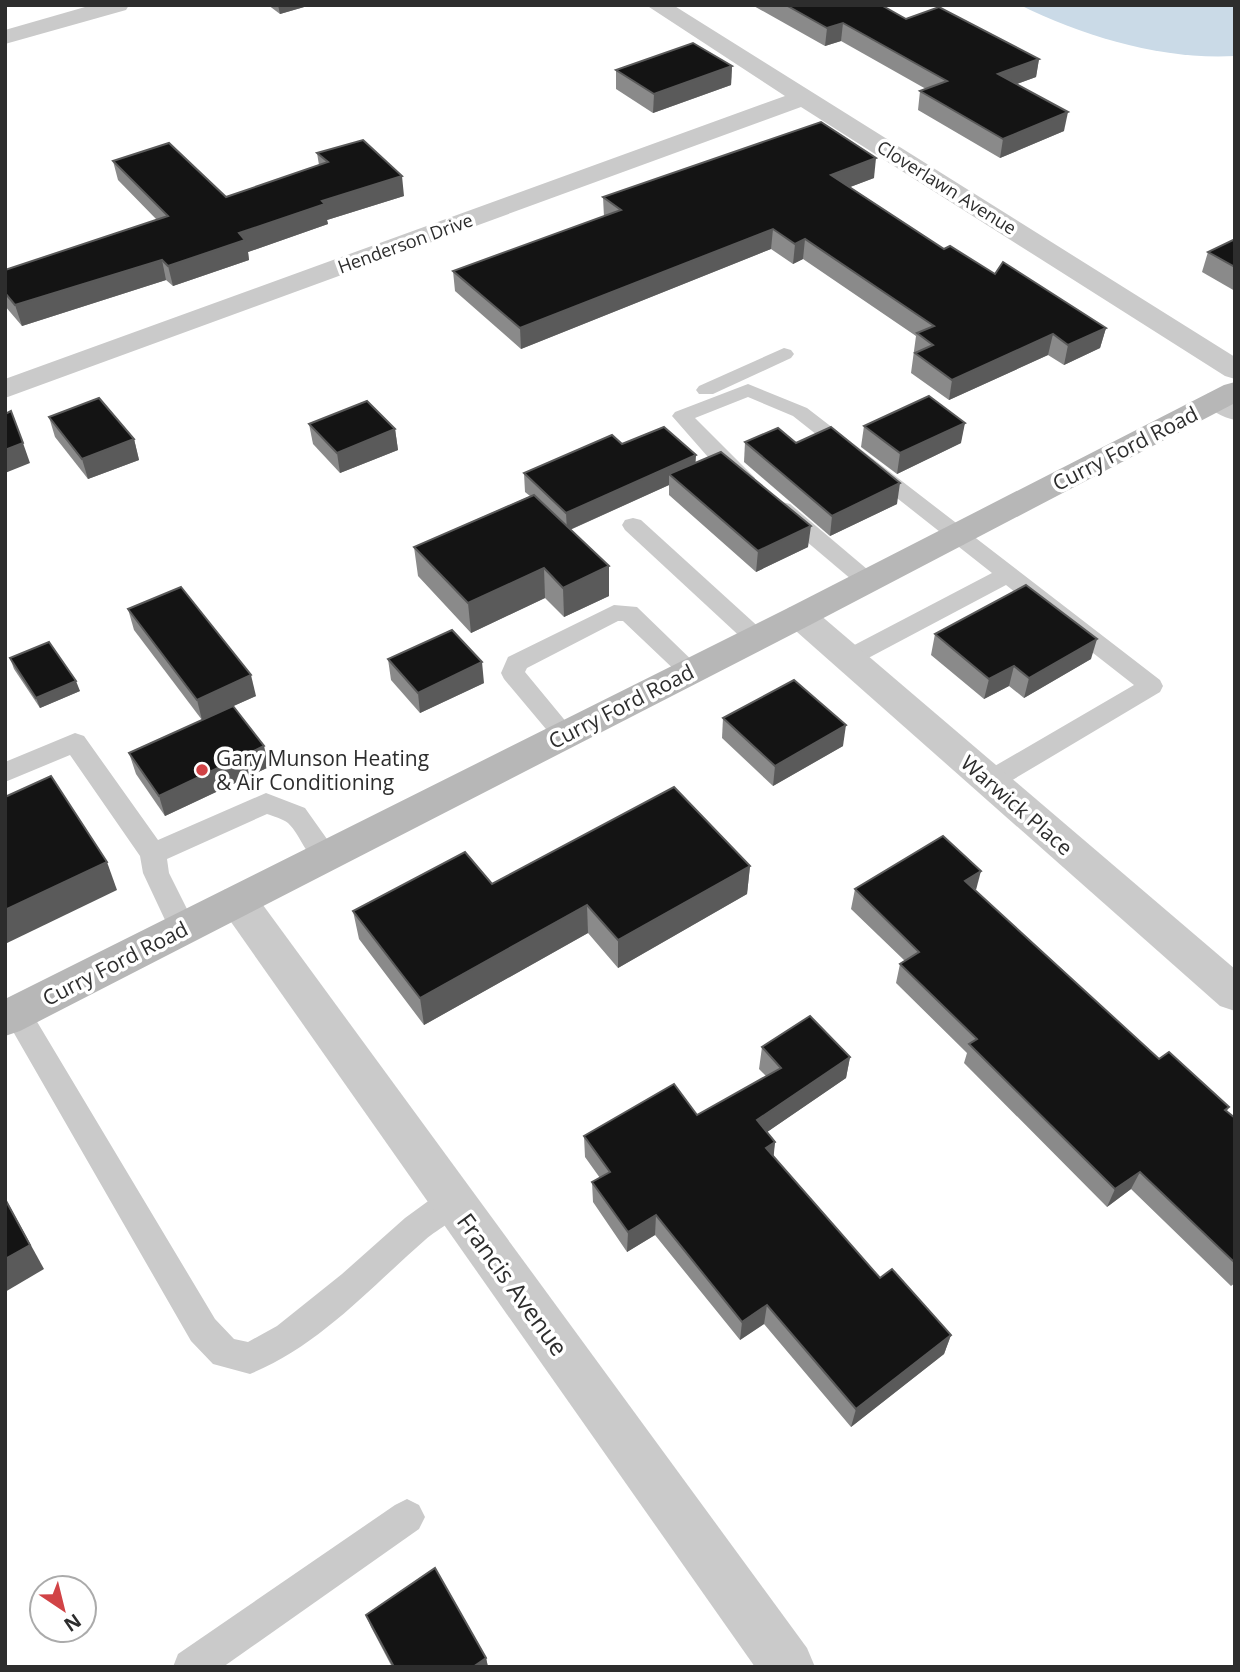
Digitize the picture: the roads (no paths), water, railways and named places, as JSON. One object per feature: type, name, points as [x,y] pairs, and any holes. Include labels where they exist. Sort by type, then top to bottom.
[{"type":"street","points":[[5,37],[118,5]]},
{"type":"street","name":"Cloverlawn Avenue","points":[[657,5],[1235,370]]},
{"type":"street","name":"Henderson Drive","points":[[5,389],[805,97]]},
{"type":"street","name":"Curry Ford Road","points":[[11,1016],[866,580],[1229,401]]},
{"type":"street","name":"Warwick Place","points":[[800,616],[1235,993]]},
{"type":"street","name":"Francis Avenue","points":[[238,901],[788,1667]]},
{"type":"lane","points":[[722,400],[705,389],[784,354]]},
{"type":"lane","points":[[866,580],[723,460],[682,416],[748,390],[800,412],[1151,686],[990,781]]},
{"type":"lane","points":[[633,525],[755,637]]},
{"type":"lane","points":[[849,658],[1007,575]]},
{"type":"lane","points":[[565,735],[513,673],[516,663],[614,613],[629,613],[691,671]]},
{"type":"lane","points":[[5,773],[75,742],[153,854],[156,873],[183,929]]},
{"type":"lane","points":[[153,854],[266,803],[296,815],[326,856]]},
{"type":"lane","points":[[11,1016],[203,1330],[225,1353],[250,1358],[289,1337],[416,1228],[453,1201]]},
{"type":"lane","points":[[191,1667],[407,1517]]},
{"type":"water","points":[[1020,5],[1235,5],[1235,56],[1180,54],[1125,44],[1071,27]]},
{"type":"place","name":"Gary Munson Heating & Air Conditioning","points":[[202,770]]}]
